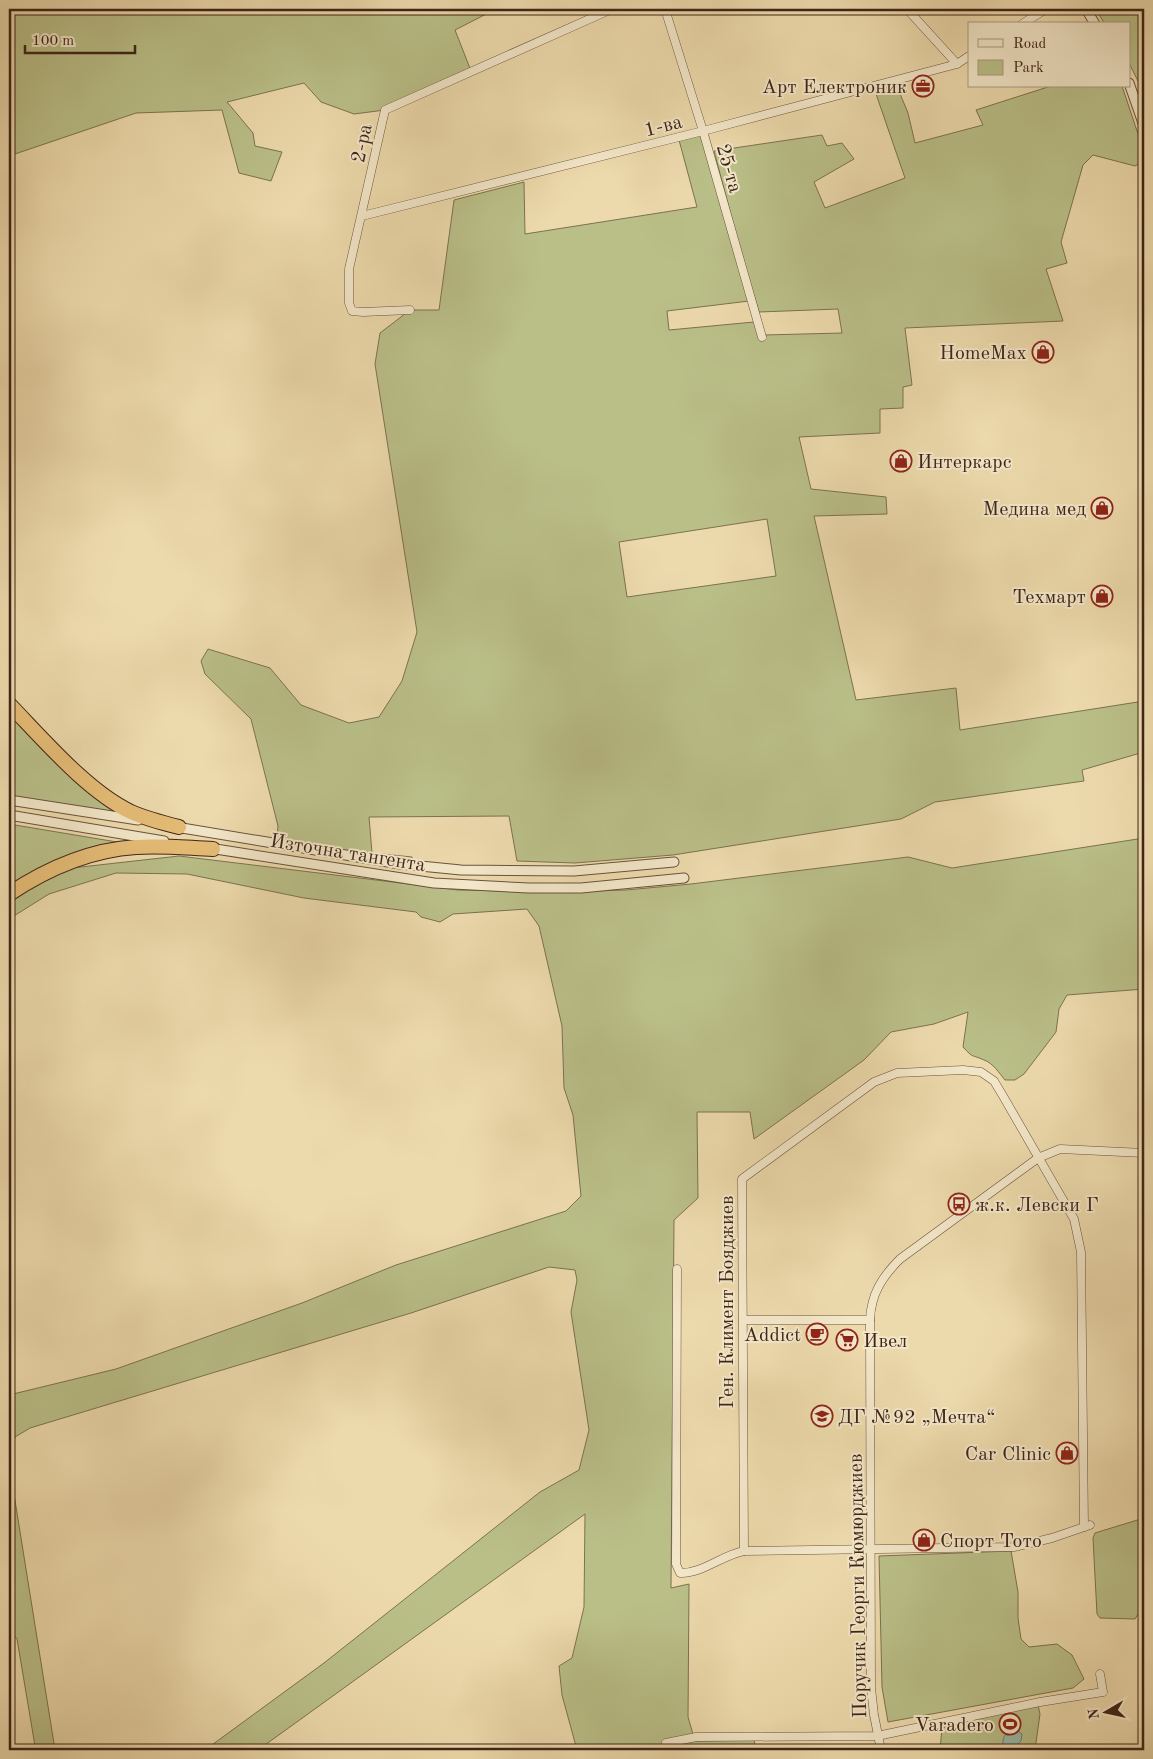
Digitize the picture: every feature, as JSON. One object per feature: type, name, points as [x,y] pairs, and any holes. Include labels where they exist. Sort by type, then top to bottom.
[{"type":"highway","points":[[9,704],[60,757],[104,796],[131,812],[179,827]]},
{"type":"highway","points":[[9,894],[33,878],[68,862],[103,851],[138,847],[213,849]]},
{"type":"street","name":"2-ра","points":[[410,310],[352,311],[348,303],[349,269],[385,110],[612,9]]},
{"type":"street","name":"25-та","points":[[665,9],[703,131],[762,337]]},
{"type":"street","points":[[907,9],[957,64]]},
{"type":"street","points":[[1025,22],[1046,9]]},
{"type":"street","points":[[1086,9],[1094,22]]},
{"type":"street","name":"1-ва","points":[[362,216],[703,131],[957,64],[968,57]]},
{"type":"street","points":[[1130,86],[1144,126]]},
{"type":"street","name":"Източна тангента","points":[[9,800],[354,857],[461,870],[574,871],[674,862]]},
{"type":"street","name":"Източна тангента","points":[[9,815],[434,883],[529,888],[581,888],[684,878]]},
{"type":"street","name":"Ген. Климент Бояджиев","points":[[744,1551],[742,1179],[874,1082],[905,1072],[963,1070],[981,1072],[994,1082],[1074,1219],[1081,1252],[1087,1526],[1052,1538],[1014,1547],[871,1550]]},
{"type":"street","name":"Поручик Георги Кюмюрджиев","points":[[881,1750],[871,1688],[870,1320],[872,1301],[877,1288],[900,1259],[1038,1158],[1060,1149],[1144,1153]]},
{"type":"street","points":[[677,1269],[676,1564],[680,1573],[689,1573],[744,1551],[871,1550]]},
{"type":"street","points":[[743,1320],[870,1320]]},
{"type":"street","points":[[666,1743],[696,1737],[878,1736],[1040,1702],[1103,1692],[1100,1674]]},
{"type":"green space","points":[[9,9],[496,9],[455,30],[471,71],[385,110],[354,114],[321,102],[304,83],[227,102],[253,133],[255,146],[282,152],[271,181],[239,173],[222,110],[136,113],[9,156]]},
{"type":"green space","points":[[1095,9],[1144,9],[1144,93],[1130,65],[1130,22],[1104,22]]},
{"type":"green space","points":[[896,84],[908,113],[915,143],[983,125],[976,110],[1045,88],[1123,88],[1144,146],[1144,161],[1135,166],[1093,155],[1083,165],[1061,242],[1067,263],[1046,269],[1063,321],[905,328],[912,385],[903,387],[903,408],[880,409],[880,433],[799,437],[811,489],[886,497],[887,514],[814,516],[856,700],[956,688],[960,730],[1144,701],[1144,752],[1082,770],[1084,781],[935,802],[901,819],[673,855],[575,863],[517,861],[509,816],[369,817],[372,853],[412,857],[413,862],[277,839],[278,826],[251,719],[205,674],[201,661],[208,649],[270,668],[301,705],[349,723],[379,717],[402,681],[417,632],[375,364],[380,333],[410,310],[439,310],[454,200],[524,182],[525,234],[697,207],[679,140],[703,131],[749,301],[667,311],[669,330],[754,322],[764,335],[842,333],[838,309],[759,312],[714,151],[822,135],[827,146],[842,143],[854,159],[814,182],[825,208],[905,178],[875,91]],"holes":[[[767,519],[776,576],[627,597],[619,542]]]},
{"type":"green space","points":[[9,708],[129,815],[9,797]]},
{"type":"green space","points":[[9,824],[129,844],[71,855],[47,864],[9,887]]},
{"type":"green space","points":[[1144,838],[1144,989],[1067,995],[1059,1009],[1056,1032],[1024,1074],[1015,1080],[1005,1080],[990,1063],[971,1055],[963,1047],[968,1012],[934,1024],[891,1032],[864,1060],[754,1139],[750,1112],[697,1112],[698,1198],[674,1220],[671,1588],[689,1584],[688,1717],[695,1741],[754,1740],[756,1750],[577,1750],[562,1695],[559,1666],[572,1658],[584,1607],[585,1514],[258,1750],[205,1750],[324,1663],[540,1492],[579,1470],[589,1430],[571,1312],[577,1280],[575,1270],[549,1267],[411,1313],[30,1428],[15,1437],[9,1451],[9,1395],[116,1369],[302,1303],[396,1265],[566,1211],[581,1196],[573,1115],[564,1088],[562,1026],[539,926],[527,909],[453,914],[440,922],[421,917],[416,912],[304,898],[187,874],[116,873],[49,894],[9,919],[9,898],[63,869],[179,856],[458,890],[560,892],[626,890],[691,884],[908,857],[952,868]]},
{"type":"green space","points":[[9,1463],[55,1750],[33,1750],[35,1746],[17,1639],[9,1629]]},
{"type":"green space","points":[[1144,1518],[1144,1614],[1138,1614],[1135,1619],[1100,1618],[1097,1614],[1093,1538],[1095,1533]]},
{"type":"green space","points":[[1011,1551],[1018,1592],[1018,1618],[1021,1639],[1029,1647],[1057,1644],[1072,1655],[1084,1679],[1073,1688],[888,1722],[882,1687],[879,1556]]},
{"type":"green space","name":"Varadero","points":[[1038,1705],[1040,1714],[1035,1750],[940,1750],[942,1728]]},
{"type":"shaded area","points":[[1018,1731],[1022,1734],[1021,1741],[1017,1747],[1023,1750],[1004,1750],[1002,1746],[1004,1736]]},
{"type":"place","name":"Арт Електроник","points":[[923,86]]},
{"type":"place","name":"HomeMax","points":[[1043,352]]},
{"type":"place","name":"Интеркарс","points":[[901,461]]},
{"type":"place","name":"Медина мед","points":[[1102,508]]},
{"type":"place","name":"Техмарт","points":[[1102,596]]},
{"type":"place","name":"ж.к. Левски Г","points":[[959,1204]]},
{"type":"place","name":"Addict","points":[[817,1334]]},
{"type":"place","name":"Ивел","points":[[847,1340]]},
{"type":"place","name":"ДГ №92 „Мечта“","points":[[822,1416]]},
{"type":"place","name":"Car Clinic","points":[[1067,1453]]},
{"type":"place","name":"Спорт Тото","points":[[924,1540]]},
{"type":"place","name":"Varadero","points":[[1010,1724]]}]
